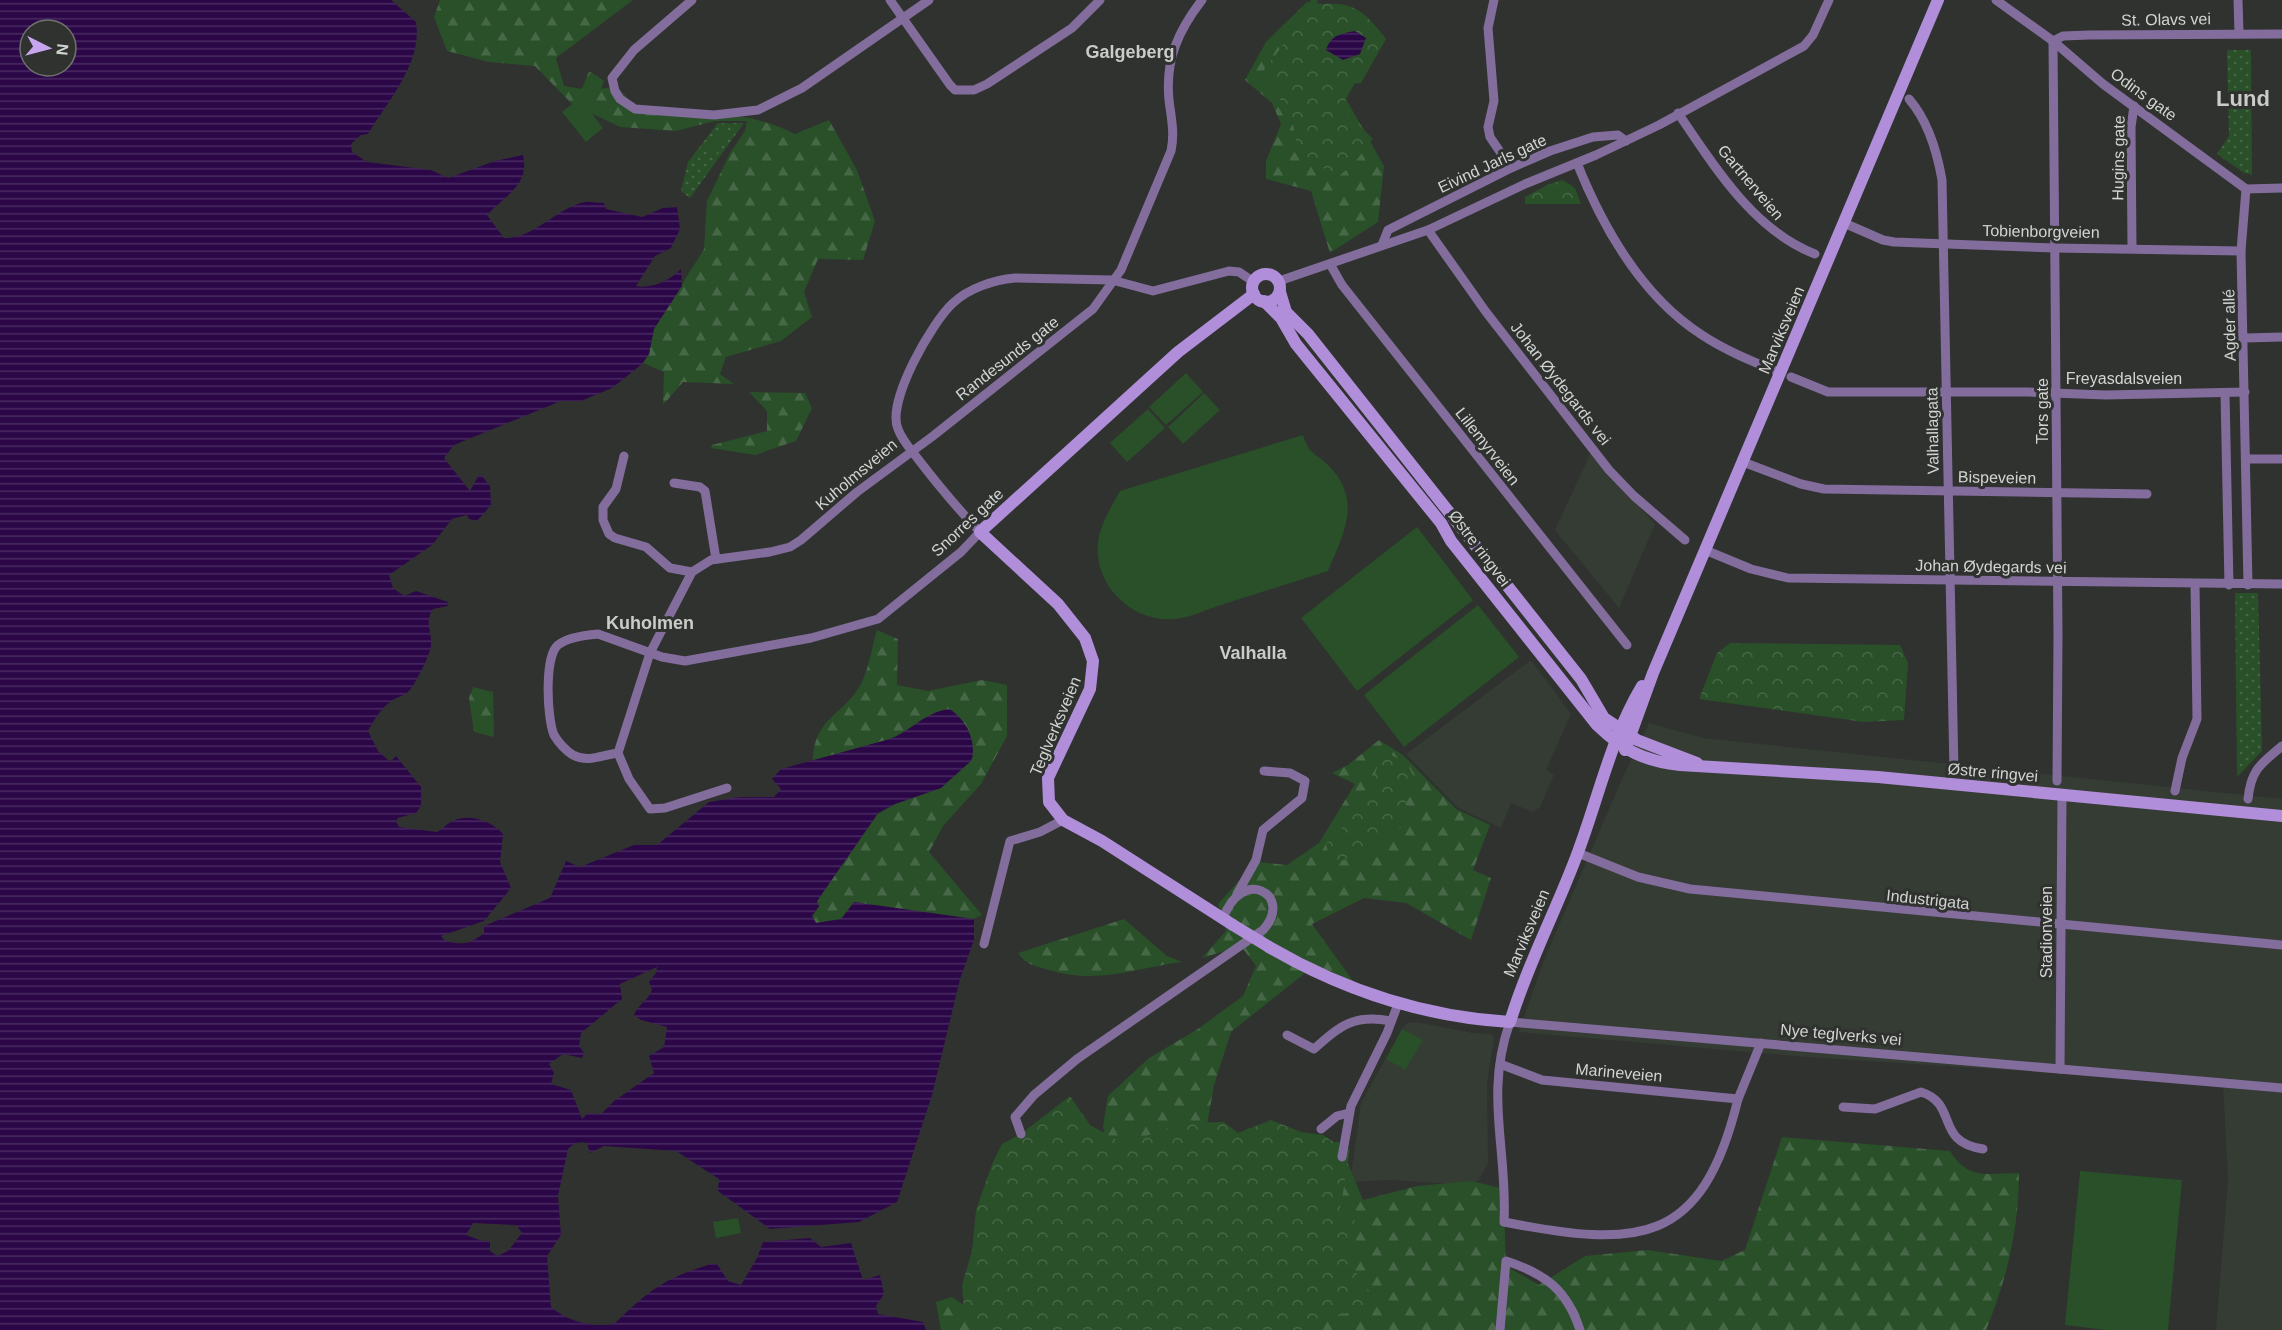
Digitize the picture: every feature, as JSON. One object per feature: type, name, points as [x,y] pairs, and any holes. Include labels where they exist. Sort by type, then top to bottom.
[{"type":"street","points":[[692,0],[634,50],[612,78],[615,91],[620,99],[636,109],[714,115],[758,111],[802,88],[929,0]]},
{"type":"street","points":[[890,0],[955,90],[974,90],[987,84],[1072,28],[1100,0]]},
{"type":"street","points":[[1112,280],[1121,270],[1171,151],[1174,139],[1168,87],[1169,60],[1177,37],[1202,0]]},
{"type":"street","points":[[1494,0],[1488,28],[1494,101],[1488,127],[1490,136],[1511,168]]},
{"type":"street","name":"Eivind Jarls gate","points":[[1279,286],[1330,264],[1428,230],[1626,141],[1804,46],[1813,35],[1829,0]]},
{"type":"street","name":"Marviksveien","points":[[1738,1099],[1730,1132],[1711,1178],[1696,1198],[1676,1215],[1648,1231],[1632,1235],[1599,1236],[1504,1222],[1496,1103],[1503,1041],[1524,980],[1620,746],[1630,736],[1653,673],[1743,462],[1786,375],[1844,223],[1938,0]]},
{"type":"street","name":"Odins gate","points":[[1996,0],[2246,189]]},
{"type":"street","points":[[2238,0],[2239,33]]},
{"type":"street","name":"St. Olavs vei","points":[[2053,41],[2063,36],[2089,35],[2282,34]]},
{"type":"street","name":"Tors gate","points":[[2053,41],[2057,393],[2057,781]]},
{"type":"street","name":"Valhallagata","points":[[1909,99],[1921,114],[1940,168],[1944,244],[1954,771]]},
{"type":"street","name":"Hugins gate","points":[[2132,248],[2131,127],[2134,106]]},
{"type":"street","name":"Gartnerveien","points":[[1678,113],[1721,174],[1765,224],[1786,241],[1815,254]]},
{"type":"street","name":"Eivind Jarls gate","points":[[1382,245],[1388,230],[1511,168],[1593,136],[1618,135],[1626,141]]},
{"type":"street","name":"Freyasdalsveien","points":[[1577,163],[1606,226],[1627,260],[1663,304],[1702,336],[1828,392],[2106,395],[2245,392]]},
{"type":"street","points":[[2246,189],[2282,188]]},
{"type":"street","name":"Agder allé","points":[[2246,189],[2241,251],[2245,338],[2248,585]]},
{"type":"street","name":"Tobienborgveien","points":[[1844,223],[1882,240],[2055,248],[2241,251]]},
{"type":"street","name":"Johan Øydegards vei","points":[[1428,230],[1486,312],[1609,470],[1634,496],[1685,540]]},
{"type":"street","name":"Lillemyrveien","points":[[1330,264],[1342,285],[1627,645]]},
{"type":"street","name":"Kuholmsveien","points":[[692,572],[716,559],[756,555],[790,547],[911,450],[897,428],[896,403],[920,352],[954,303],[978,288],[1001,279],[1112,280],[1149,291],[1166,290],[1229,271],[1239,272],[1257,293]]},
{"type":"street","points":[[1257,293],[1266,274],[1279,286]]},
{"type":"street","name":"Randesunds gate","points":[[911,450],[1093,309],[1112,280]]},
{"type":"street","name":"Snorres gate","points":[[650,653],[672,660],[699,659],[860,626],[885,614],[961,552],[980,532],[1178,352],[1257,293],[1275,299],[1279,286]]},
{"type":"street","name":"Østre ringvei","points":[[1279,286],[1286,312],[1308,334],[1581,679],[1597,711],[1630,736],[1701,764]]},
{"type":"street","name":"Østre ringvei","points":[[1257,293],[1281,318],[1288,333],[1442,523],[1451,541],[1597,725],[1620,746],[1665,763],[1902,779],[2282,816]]},
{"type":"street","points":[[2245,338],[2282,337]]},
{"type":"street","points":[[2225,393],[2229,585]]},
{"type":"street","name":"Teglverksveien","points":[[911,450],[948,498],[980,532],[1048,591],[1077,627],[1090,649],[1094,671],[1090,689],[1048,778],[1046,796],[1063,820],[1102,841],[1269,947],[1332,980],[1398,1004]]},
{"type":"street","points":[[624,456],[616,489],[603,507],[603,520],[609,534],[646,547],[670,568],[692,572],[650,653],[618,753],[629,779],[650,809],[665,808],[727,788]]},
{"type":"street","points":[[2247,459],[2282,459]]},
{"type":"street","name":"Bispeveien","points":[[1743,462],[1813,488],[2146,494]]},
{"type":"street","points":[[674,483],[700,487],[705,491],[716,559]]},
{"type":"street","name":"Johan Øydegards vei","points":[[1706,550],[1751,569],[1778,577],[2195,585],[2282,584]]},
{"type":"street","points":[[2175,792],[2182,758],[2197,719],[2195,585]]},
{"type":"street","points":[[618,753],[593,759],[572,755],[554,735],[549,675],[551,654],[557,646],[564,642],[598,634],[650,653]]},
{"type":"street","name":"Marviksveien","points":[[1620,746],[1619,729],[1624,716],[1653,673]]},
{"type":"street","points":[[2248,799],[2249,787],[2259,764],[2282,746]]},
{"type":"street","points":[[1228,922],[1239,886],[1251,872],[1263,830],[1302,798],[1305,782],[1290,773],[1264,771]]},
{"type":"street","name":"Stadionveien","points":[[2060,1069],[2062,795]]},
{"type":"street","points":[[984,944],[1010,841],[1040,832],[1063,820]]},
{"type":"street","name":"Industrigata","points":[[1578,853],[1638,877],[1690,890],[2282,945]]},
{"type":"street","points":[[1021,1134],[1015,1117],[1058,1075],[1269,923],[1273,914],[1269,896],[1253,888],[1237,894]]},
{"type":"street","points":[[1342,1157],[1349,1113],[1398,1004]]},
{"type":"street","name":"Nye teglverks vei","points":[[1398,1004],[1489,1021],[2282,1088]]},
{"type":"street","points":[[1287,1035],[1314,1049],[1354,1020],[1366,1017],[1391,1021]]},
{"type":"street","points":[[1738,1099],[1761,1043]]},
{"type":"street","name":"Marineveien","points":[[1500,1064],[1542,1080],[1738,1099]]},
{"type":"street","points":[[1843,1107],[1875,1109],[1921,1092],[1938,1102],[1953,1136],[1960,1143],[1983,1149]]},
{"type":"street","points":[[1321,1129],[1337,1116],[1349,1113]]},
{"type":"street","points":[[1500,1330],[1506,1261],[1533,1273],[1558,1289],[1569,1301],[1580,1330]]},
{"type":"shaded area","points":[[0,0],[391,0],[416,22],[417,37],[414,52],[402,81],[368,134],[361,135],[351,144],[352,152],[367,162],[431,170],[448,178],[495,161],[523,155],[523,175],[519,182],[487,215],[504,238],[525,234],[564,210],[587,202],[604,203],[606,209],[642,217],[663,208],[677,207],[680,229],[671,248],[655,256],[636,286],[660,283],[681,269],[682,286],[654,329],[649,354],[642,364],[612,388],[581,401],[561,401],[454,445],[444,458],[470,491],[479,475],[482,476],[490,486],[491,505],[477,521],[469,519],[467,515],[452,519],[432,545],[389,575],[393,588],[404,596],[416,591],[448,602],[448,606],[433,609],[430,614],[430,649],[414,684],[407,693],[383,708],[368,731],[378,751],[390,762],[396,756],[421,787],[421,806],[416,813],[398,818],[396,821],[399,827],[437,832],[453,821],[473,818],[493,825],[503,834],[500,862],[511,888],[484,921],[441,936],[444,940],[460,943],[475,940],[484,933],[484,926],[550,898],[566,861],[580,867],[634,845],[657,845],[709,802],[740,797],[774,797],[781,789],[772,779],[781,769],[890,739],[926,717],[941,711],[949,709],[960,718],[969,731],[973,746],[971,761],[941,788],[895,804],[878,813],[817,901],[819,906],[812,916],[816,923],[841,919],[854,902],[974,919],[974,940],[960,979],[932,1095],[897,1202],[859,1222],[770,1229],[718,1191],[719,1179],[676,1151],[604,1146],[590,1153],[587,1143],[582,1142],[568,1149],[558,1196],[561,1235],[547,1256],[551,1307],[573,1320],[607,1325],[615,1323],[658,1286],[711,1264],[717,1264],[728,1281],[741,1285],[757,1258],[763,1242],[810,1238],[821,1247],[851,1243],[863,1280],[880,1275],[884,1294],[876,1306],[878,1314],[923,1322],[926,1330],[0,1330]],"holes":[[[657,967],[656,973],[649,982],[652,990],[634,1015],[641,1020],[667,1027],[664,1047],[649,1056],[654,1073],[614,1101],[601,1114],[588,1113],[582,1119],[571,1090],[551,1084],[554,1073],[549,1064],[563,1054],[582,1058],[584,1053],[579,1046],[581,1033],[622,999],[620,984]],[[473,1223],[516,1225],[522,1233],[508,1251],[497,1256],[490,1251],[490,1241],[482,1241],[466,1235]]]},
{"type":"shaded area","points":[[1355,31],[1366,38],[1360,54],[1343,60],[1326,50],[1337,36]]},
{"type":"shaded area","points":[[1591,452],[1655,524],[1619,608],[1555,530]]},
{"type":"shaded area","points":[[1531,660],[1571,714],[1546,770],[1554,775],[1540,807],[1533,812],[1511,803],[1501,828],[1458,808],[1406,754]]},
{"type":"shaded area","points":[[1649,723],[1703,738],[2282,799],[2282,1330],[2216,1330],[2228,1180],[2223,1084],[1806,1057],[1519,1032],[1544,960],[1622,779]]},
{"type":"shaded area","points":[[1416,1022],[1473,1033],[1491,1034],[1494,1038],[1487,1083],[1488,1163],[1478,1181],[1458,1184],[1390,1180],[1350,1182],[1361,1103],[1402,1029],[1407,1023]]},
{"type":"green space","points":[[440,0],[633,0],[556,58],[564,86],[588,90],[617,87],[635,106],[738,116],[777,126],[795,134],[829,120],[857,170],[875,221],[863,260],[818,259],[804,292],[812,317],[781,341],[726,357],[720,374],[734,384],[683,382],[663,405],[664,372],[643,363],[649,354],[654,329],[704,249],[707,201],[730,153],[745,131],[747,121],[715,121],[676,131],[620,127],[572,104],[535,66],[489,62],[447,51],[434,17]]},
{"type":"green space","points":[[1311,0],[1317,0],[1318,4],[1341,4],[1358,10],[1386,39],[1361,83],[1350,84],[1344,90],[1348,114],[1373,139],[1355,162],[1337,178],[1298,150],[1293,124],[1264,69]]},
{"type":"green space","points":[[1307,2],[1341,7],[1366,62],[1346,99],[1384,166],[1378,222],[1330,253],[1311,191],[1266,179],[1266,161],[1281,124],[1272,103],[1245,80],[1266,42]]},
{"type":"green space","points":[[2227,50],[2251,50],[2252,175],[2244,173],[2217,154],[2229,136]]},
{"type":"green space","points":[[589,71],[604,81],[597,99],[587,95],[582,89]]},
{"type":"green space","points":[[580,98],[603,128],[586,142],[562,112]]},
{"type":"green space","points":[[718,123],[744,123],[690,198],[681,191],[688,162]]},
{"type":"green space","points":[[722,127],[731,134],[716,154],[706,147]]},
{"type":"green space","points":[[1563,180],[1575,188],[1581,204],[1525,204],[1525,197],[1549,184]]},
{"type":"green space","points":[[1186,373],[1203,392],[1166,425],[1149,407]]},
{"type":"green space","points":[[749,392],[805,393],[812,408],[796,441],[755,455],[711,448],[712,445],[767,431],[767,411]]},
{"type":"green space","points":[[1204,393],[1220,410],[1183,444],[1168,427]]},
{"type":"green space","points":[[1148,409],[1165,428],[1127,462],[1110,443]]},
{"type":"green space","points":[[1303,435],[1310,450],[1329,466],[1339,479],[1348,505],[1344,531],[1328,571],[1191,616],[1175,619],[1159,619],[1144,615],[1130,608],[1118,598],[1102,573],[1098,558],[1098,542],[1104,522],[1120,491]]},
{"type":"green space","points":[[1417,527],[1473,600],[1357,691],[1301,618]]},
{"type":"green space","points":[[2235,593],[2258,593],[2262,751],[2237,777]]},
{"type":"green space","points":[[1478,605],[1519,657],[1404,747],[1364,695]]},
{"type":"green space","points":[[877,630],[898,639],[897,685],[928,691],[982,680],[1007,685],[1007,736],[981,784],[943,826],[929,852],[982,915],[973,919],[846,915],[841,919],[816,923],[812,916],[819,907],[817,901],[878,814],[895,804],[941,788],[973,757],[968,728],[952,710],[924,718],[904,733],[890,739],[813,761],[818,735],[847,703],[864,678]]},
{"type":"green space","points":[[1730,643],[1900,645],[1908,663],[1904,720],[1864,722],[1699,699],[1717,653]]},
{"type":"green space","points":[[473,687],[493,692],[494,737],[474,732],[469,698]]},
{"type":"green space","points":[[1379,740],[1403,755],[1456,809],[1490,825],[1473,870],[1491,878],[1471,940],[1406,903],[1364,898],[1312,924],[1361,992],[1310,969],[1231,1032],[1214,1085],[1204,1142],[1339,1142],[1363,1200],[1417,1186],[1472,1181],[1500,1188],[1504,1211],[1506,1266],[1539,1285],[1585,1256],[1648,1250],[1721,1261],[1745,1250],[1782,1137],[1950,1151],[1957,1161],[1972,1171],[1988,1174],[2019,1173],[2017,1214],[2010,1253],[2000,1292],[1986,1330],[941,1330],[936,1302],[952,1297],[987,1321],[1109,1174],[1103,1126],[1108,1096],[1149,1058],[1198,1029],[1243,996],[1256,966],[1241,946],[1202,958],[1226,931],[1218,904],[1256,862],[1287,865],[1319,843],[1355,784],[1332,773],[1348,765]]},
{"type":"green space","points":[[1388,753],[1407,764],[1414,777],[1405,786],[1407,824],[1361,853],[1331,865],[1326,844],[1362,805],[1370,790],[1378,765]]},
{"type":"green space","points":[[1124,919],[1167,956],[1182,962],[1116,974],[1084,976],[1035,966],[1024,960],[1018,953]]},
{"type":"green space","points":[[1402,1029],[1423,1040],[1405,1070],[1386,1059]]},
{"type":"green space","points":[[1070,1096],[1090,1125],[1124,1144],[1182,1123],[1224,1122],[1238,1133],[1271,1120],[1301,1132],[1323,1135],[1343,1148],[1350,1149],[1340,1211],[1355,1221],[1347,1233],[1353,1268],[1376,1301],[1305,1330],[980,1330],[964,1311],[962,1285],[972,1251],[976,1210],[993,1162],[1002,1144],[1021,1134]]},
{"type":"green space","points":[[2080,1171],[2182,1180],[2168,1330],[2106,1330],[2065,1325]]},
{"type":"green space","points":[[738,1218],[741,1233],[716,1238],[713,1222]]},
{"type":"district","name":"Galgeberg","points":[[1130,52]]},
{"type":"district","name":"Lund","points":[[2243,98]]},
{"type":"district","name":"Kuholmen","points":[[650,623]]},
{"type":"district","name":"Valhalla","points":[[1253,653]]}]
